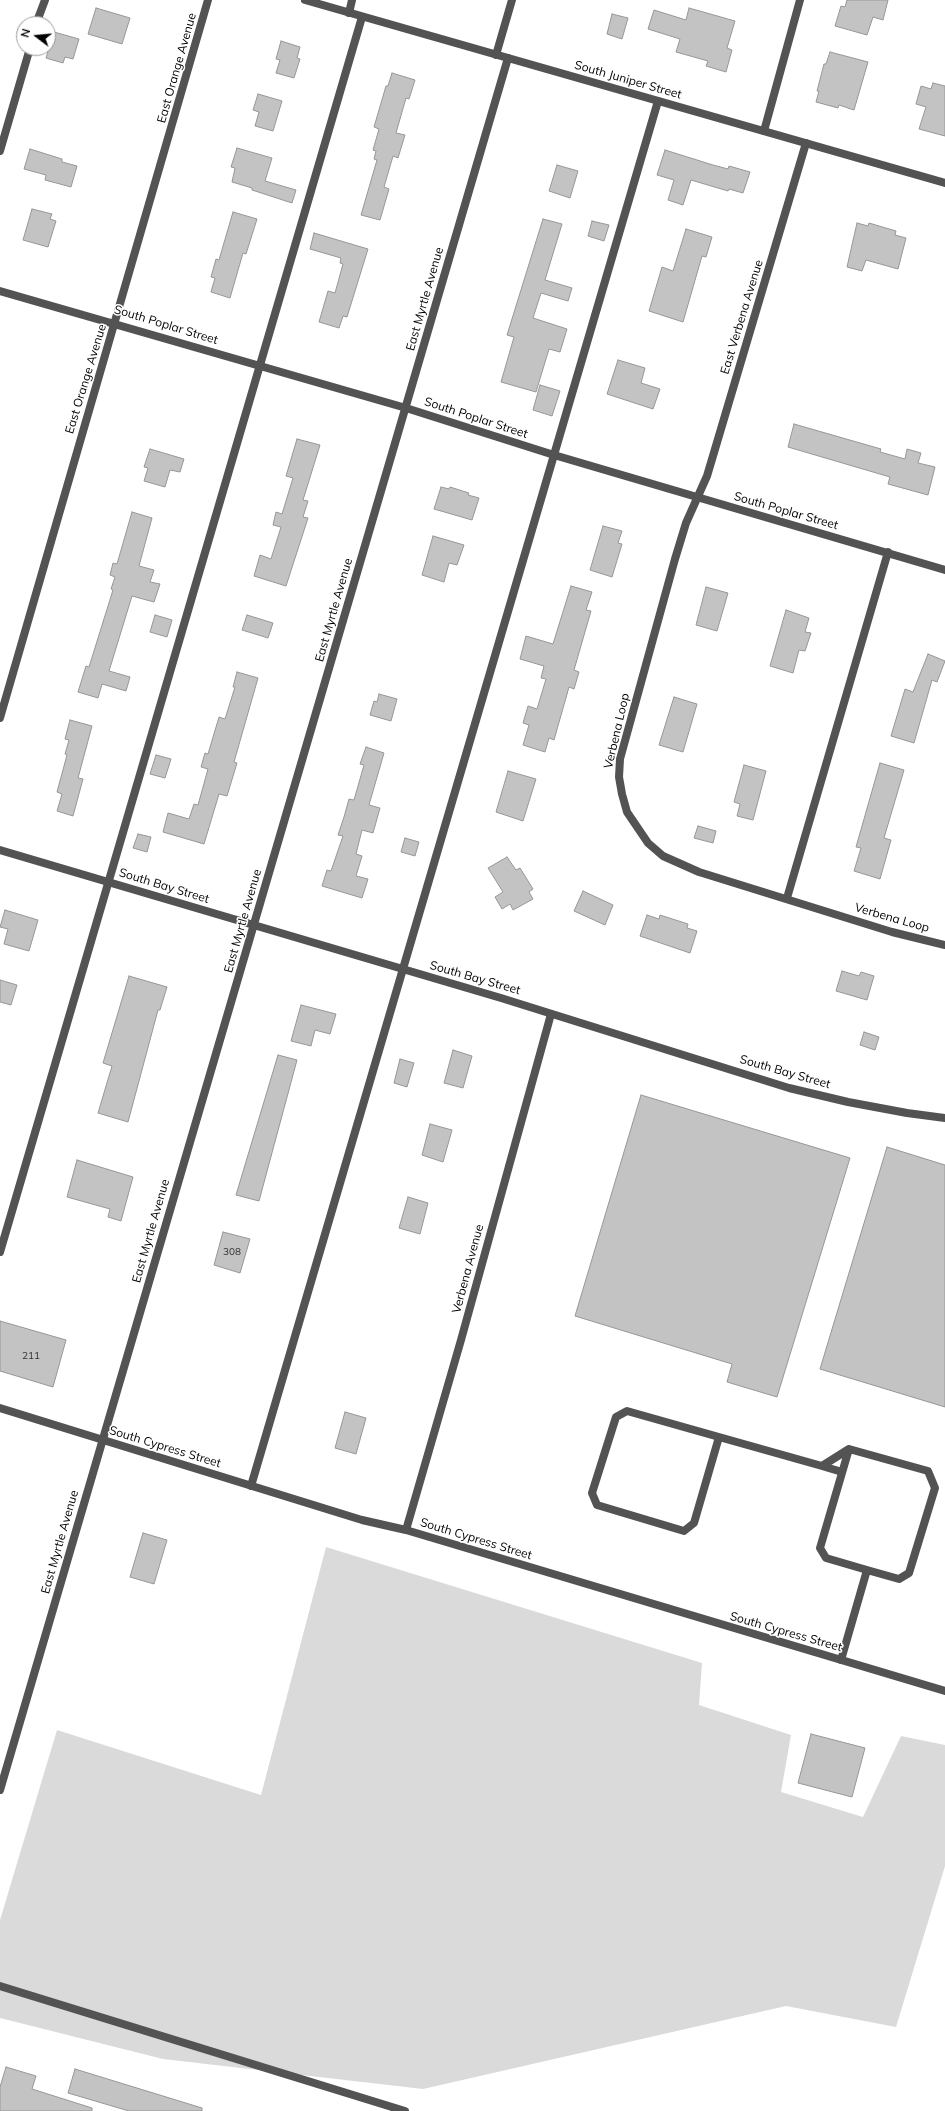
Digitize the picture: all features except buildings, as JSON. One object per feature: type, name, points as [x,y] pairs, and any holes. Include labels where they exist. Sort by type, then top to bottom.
[{"type":"street","points":[[39,16],[45,0]]},
{"type":"street","name":"East Orange Avenue","points":[[0,718],[208,0]]},
{"type":"street","name":"South Juniper Street","points":[[304,0],[945,183]]},
{"type":"street","points":[[349,13],[352,0]]},
{"type":"street","points":[[496,55],[512,0]]},
{"type":"street","points":[[764,131],[800,0]]},
{"type":"street","points":[[0,1252],[362,17]]},
{"type":"street","points":[[0,151],[28,56]]},
{"type":"street","name":"East Myrtle Avenue","points":[[0,1790],[508,58]]},
{"type":"street","points":[[251,1486],[658,101]]},
{"type":"street","name":"East Verbena Avenue","points":[[696,497],[707,476],[806,143]]},
{"type":"street","name":"South Poplar Street","points":[[0,290],[406,408],[554,455],[945,570]]},
{"type":"street","name":"Verbena Loop","points":[[696,497],[675,559],[620,759],[619,777],[627,812],[648,843],[663,856],[699,872],[787,898],[892,932],[945,945]]},
{"type":"street","points":[[787,898],[888,552]]},
{"type":"street","name":"South Bay Street","points":[[0,850],[551,1014],[789,1088],[848,1102],[907,1113],[945,1118]]},
{"type":"street","name":"Verbena Avenue","points":[[406,1530],[461,1340],[551,1014]]},
{"type":"street","name":"South Cypress Street","points":[[0,1408],[362,1520],[406,1530],[945,1690]]},
{"type":"street","points":[[719,1437],[694,1523],[684,1530],[597,1505],[592,1494],[616,1417],[627,1411],[822,1466],[842,1472]]},
{"type":"street","points":[[822,1466],[849,1449],[928,1471],[935,1488],[909,1573],[899,1579],[826,1558],[820,1548],[849,1449]]},
{"type":"street","points":[[841,1660],[867,1570]]},
{"type":"street","points":[[0,1986],[404,2111]]},
{"type":"shaded area","points":[[326,1547],[702,1663],[699,1705],[791,1735],[781,1792],[863,1817],[901,1736],[945,1745],[945,1866],[896,2027],[786,2006],[423,2089],[163,2059],[0,2018],[0,1920],[57,1730],[261,1795]]}]
